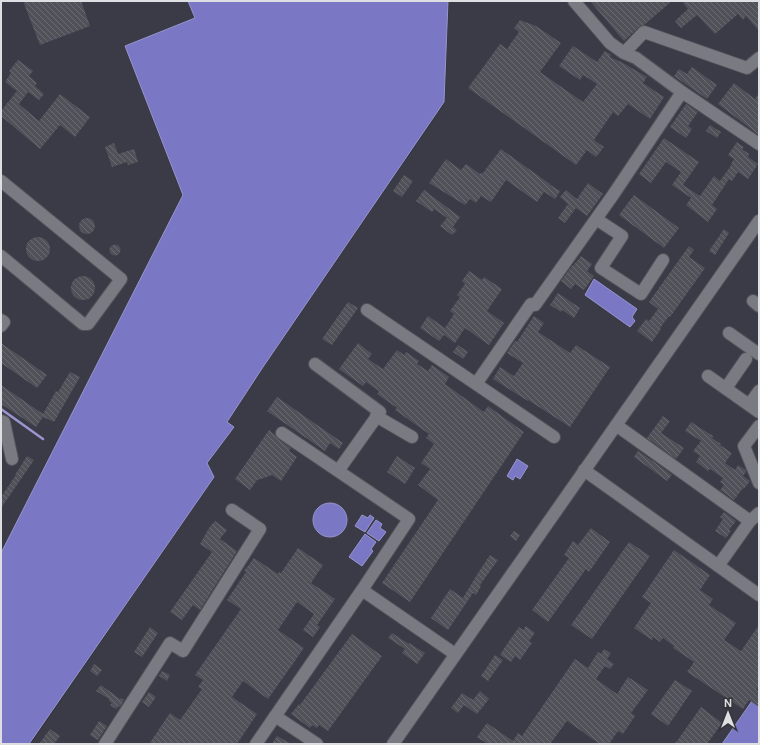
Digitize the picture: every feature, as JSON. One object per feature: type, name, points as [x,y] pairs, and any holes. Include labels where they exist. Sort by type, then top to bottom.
[{"type":"lane","points":[[574,1],[610,43],[624,53],[636,58],[682,92],[759,144]]},
{"type":"lane","points":[[624,53],[644,32],[747,68],[759,58]]},
{"type":"lane","points":[[476,384],[531,304],[535,305],[596,219],[682,92]]},
{"type":"lane","points":[[1,181],[122,278],[88,324],[83,324],[1,256]]},
{"type":"lane","points":[[596,219],[622,236],[601,268],[641,294],[664,260]]},
{"type":"lane","points":[[393,744],[759,221]]},
{"type":"lane","points":[[367,310],[554,437]]},
{"type":"lane","points":[[1,320],[4,322],[1,326]]},
{"type":"lane","points":[[730,333],[759,354]]},
{"type":"lane","points":[[726,388],[746,358]]},
{"type":"lane","points":[[315,364],[380,412],[338,471]]},
{"type":"lane","points":[[708,376],[754,409],[759,391]]},
{"type":"lane","points":[[376,416],[412,437]]},
{"type":"lane","points":[[1,421],[4,422],[12,459]]},
{"type":"lane","points":[[616,425],[755,517],[718,566]]},
{"type":"lane","points":[[759,426],[744,446],[759,483]]},
{"type":"lane","points":[[256,744],[409,519],[282,433]]},
{"type":"lane","points":[[584,470],[759,595]]},
{"type":"lane","points":[[105,744],[170,643],[183,651],[260,529],[232,510]]},
{"type":"lane","points":[[362,590],[455,654]]},
{"type":"lane","points":[[275,716],[317,744]]},
{"type":"shaded area","points":[[1,1],[188,1],[195,18],[124,46],[183,195],[1,552]]},
{"type":"shaded area","points":[[188,1],[448,1],[444,102],[227,422],[234,427],[207,463],[214,477],[29,744],[1,744],[1,553],[183,195],[125,46],[195,18]]},
{"type":"shaded area","points":[[449,1],[759,1],[759,691],[722,744],[31,744],[214,477],[208,463],[234,427],[228,422],[263,368],[445,103]]},
{"type":"shaded area","points":[[594,279],[637,309],[632,317],[635,321],[630,327],[585,295]]},
{"type":"shaded area","points":[[517,459],[528,466],[520,479],[515,476],[513,480],[507,476]]},
{"type":"shaded area","points":[[333,503],[342,508],[346,513],[346,527],[342,532],[337,536],[327,537],[323,536],[314,527],[313,517],[314,513],[323,504]]},
{"type":"shaded area","points":[[362,515],[368,518],[370,515],[374,518],[365,532],[355,526]]},
{"type":"shaded area","points":[[376,520],[382,524],[380,528],[386,532],[379,541],[367,533]]},
{"type":"shaded area","points":[[365,534],[376,542],[371,549],[373,551],[362,566],[349,557]]},
{"type":"shaded area","points":[[759,691],[759,744],[722,744]]},
{"type":"building","points":[[23,1],[81,1],[90,26],[40,45]]},
{"type":"building","points":[[590,1],[672,1],[624,41]]},
{"type":"building","points":[[682,1],[759,1],[759,31],[746,16],[743,20],[738,14],[715,34],[697,15],[681,28],[675,21],[688,9]]},
{"type":"building","points":[[520,20],[536,26],[561,43],[540,72],[583,102],[597,84],[583,75],[580,80],[559,66],[573,46],[597,62],[605,51],[611,55],[610,57],[647,77],[643,83],[664,97],[650,119],[628,104],[618,116],[613,112],[594,140],[604,147],[596,157],[587,150],[576,165],[468,88],[500,44],[507,49],[519,32],[514,28]]},
{"type":"building","points":[[18,60],[33,71],[29,76],[37,83],[35,86],[44,94],[39,100],[28,92],[19,104],[39,121],[60,94],[90,117],[75,137],[60,125],[40,149],[1,116],[1,111],[17,91],[5,82],[11,73],[9,71]]},
{"type":"building","points":[[692,67],[717,85],[707,99],[674,76],[679,69],[687,74]]},
{"type":"building","points":[[734,83],[755,99],[759,93],[759,135],[718,104]]},
{"type":"building","points":[[686,104],[698,112],[688,126],[692,129],[686,138],[670,127]]},
{"type":"building","points":[[710,125],[721,132],[717,138],[706,131]]},
{"type":"building","points":[[664,138],[699,162],[683,185],[700,196],[714,176],[720,181],[732,164],[734,159],[728,155],[737,142],[744,147],[742,149],[749,154],[748,157],[758,164],[748,179],[738,172],[732,181],[729,179],[712,205],[717,209],[708,222],[686,205],[691,198],[672,185],[681,172],[666,162],[651,183],[639,174]]},
{"type":"building","points":[[114,143],[118,154],[134,149],[138,162],[128,165],[127,162],[112,167],[105,147]]},
{"type":"building","points":[[501,149],[560,191],[555,199],[544,192],[537,202],[506,180],[491,202],[481,196],[476,203],[470,199],[465,205],[429,183],[446,159],[461,170],[466,164],[480,174],[483,173]]},
{"type":"building","points":[[404,175],[413,181],[402,197],[393,191]]},
{"type":"building","points":[[588,183],[603,194],[587,216],[576,208],[565,223],[558,218],[568,204],[560,197],[566,190],[577,199]]},
{"type":"building","points":[[424,190],[460,217],[453,227],[457,230],[452,235],[440,226],[447,218],[434,209],[432,212],[416,201]]},
{"type":"building","points":[[634,195],[679,228],[664,248],[619,215]]},
{"type":"building","points":[[87,218],[94,223],[95,226],[90,233],[87,234],[80,229],[79,226],[84,219]]},
{"type":"building","points":[[724,229],[729,233],[715,255],[709,251]]},
{"type":"building","points":[[38,237],[47,240],[50,249],[47,258],[38,261],[29,258],[26,249],[29,240]]},
{"type":"building","points":[[113,245],[117,245],[119,246],[119,254],[113,255],[110,252],[110,248]]},
{"type":"building","points":[[689,246],[694,250],[689,257],[705,268],[670,317],[669,316],[660,328],[661,329],[652,342],[637,331],[646,319],[649,321],[658,309],[649,302]]},
{"type":"building","points":[[581,256],[592,264],[587,271],[594,276],[584,290],[575,284],[571,289],[561,281]]},
{"type":"building","points":[[469,271],[482,280],[484,277],[502,289],[487,311],[504,323],[489,345],[465,328],[455,343],[444,335],[439,341],[420,328],[428,316],[445,328],[454,314],[450,311],[460,297],[457,295],[465,284],[462,281]]},
{"type":"building","points":[[83,276],[92,279],[95,288],[92,297],[83,300],[74,297],[71,288],[74,279]]},
{"type":"building","points":[[558,293],[580,308],[574,318],[562,310],[561,312],[550,305]]},
{"type":"building","points":[[348,302],[358,308],[332,345],[322,339]]},
{"type":"building","points":[[534,316],[544,323],[538,332],[570,353],[576,345],[610,367],[570,427],[493,379],[500,367],[514,376],[523,363],[507,353],[515,341],[517,342]]},
{"type":"building","points":[[1,343],[47,375],[37,388],[1,363]]},
{"type":"building","points":[[358,343],[372,354],[368,359],[383,369],[397,350],[404,355],[406,352],[419,361],[417,364],[428,371],[432,365],[449,377],[445,384],[484,412],[488,406],[524,432],[410,602],[382,583],[438,500],[418,485],[430,469],[421,463],[434,444],[426,438],[429,434],[395,410],[397,408],[377,394],[379,391],[366,382],[363,386],[339,369]]},
{"type":"building","points":[[458,345],[468,352],[463,359],[453,352]]},
{"type":"building","points":[[70,372],[80,377],[54,422],[43,417],[36,427],[1,404],[1,385],[43,414],[56,391],[58,392]]},
{"type":"building","points":[[277,397],[343,443],[339,449],[330,443],[325,451],[267,411]]},
{"type":"building","points":[[663,416],[670,421],[661,433],[684,448],[676,459],[647,438]]},
{"type":"building","points":[[691,422],[713,436],[712,438],[732,453],[725,463],[735,470],[738,465],[746,470],[743,476],[750,481],[734,500],[720,490],[724,485],[720,482],[723,478],[710,469],[708,471],[696,462],[700,456],[693,451],[701,441],[685,431]]},
{"type":"building","points":[[269,430],[278,439],[291,448],[289,451],[297,457],[281,481],[272,475],[257,480],[250,490],[235,479]]},
{"type":"building","points":[[638,451],[672,475],[667,481],[634,457]]},
{"type":"building","points":[[27,456],[34,460],[1,508],[1,497]]},
{"type":"building","points":[[397,456],[415,468],[405,484],[387,472]]},
{"type":"building","points":[[724,512],[736,521],[729,530],[731,531],[726,538],[715,531],[723,519],[720,517]]},
{"type":"building","points":[[215,521],[227,530],[220,539],[237,551],[200,610],[193,605],[182,620],[170,612],[212,552],[200,544],[209,528]]},
{"type":"building","points":[[591,528],[610,542],[589,572],[586,569],[548,622],[532,610],[569,558],[564,555],[573,541],[578,545]]},
{"type":"building","points":[[514,531],[520,535],[516,541],[510,536]]},
{"type":"building","points":[[629,542],[650,556],[592,639],[571,625]]},
{"type":"building","points":[[298,548],[323,565],[311,583],[335,599],[317,625],[320,627],[313,637],[303,630],[314,614],[297,602],[278,630],[304,648],[268,699],[243,681],[232,697],[257,714],[237,744],[149,744],[170,713],[180,720],[202,689],[198,687],[203,680],[195,675],[241,609],[227,600],[246,572],[244,571],[254,558],[278,574],[279,572],[281,573]]},
{"type":"building","points":[[674,550],[710,575],[700,590],[713,599],[709,605],[736,623],[724,640],[741,651],[759,625],[759,686],[756,690],[759,691],[759,707],[749,700],[743,709],[687,672],[694,662],[673,648],[674,646],[663,638],[660,642],[653,637],[652,640],[634,628],[651,603],[642,597]]},
{"type":"building","points":[[490,555],[498,560],[480,585],[481,586],[476,595],[473,593],[448,630],[431,618],[450,589],[463,598]]},
{"type":"building","points":[[526,626],[535,633],[529,641],[532,643],[520,660],[515,656],[511,662],[500,655],[519,627],[523,630]]},
{"type":"building","points":[[150,627],[158,633],[142,657],[134,652]]},
{"type":"building","points":[[392,633],[425,653],[417,664],[402,653],[405,649],[388,638]]},
{"type":"building","points":[[352,634],[382,656],[328,731],[319,725],[317,728],[312,725],[310,728],[291,714],[299,704],[300,705]]},
{"type":"building","points":[[604,649],[611,653],[607,659],[614,664],[610,669],[605,666],[596,679],[617,694],[628,677],[648,690],[631,713],[635,716],[623,734],[618,731],[609,744],[600,744],[567,721],[550,744],[488,744],[477,737],[487,723],[513,741],[518,733],[522,736],[575,659],[588,668],[598,652],[601,654]]},
{"type":"building","points":[[495,655],[503,660],[488,681],[481,676]]},
{"type":"building","points":[[94,664],[102,670],[97,676],[90,671]]},
{"type":"building","points":[[162,671],[170,675],[167,681],[159,676]]},
{"type":"building","points":[[675,680],[692,691],[668,726],[651,714]]},
{"type":"building","points":[[101,685],[120,699],[121,698],[124,700],[120,707],[119,706],[116,709],[110,705],[112,703],[109,699],[96,691]]},
{"type":"building","points":[[480,691],[489,699],[477,714],[464,705],[458,713],[451,708],[462,693],[473,700]]},
{"type":"building","points":[[149,692],[156,697],[149,707],[142,702]]},
{"type":"building","points":[[701,707],[722,723],[707,744],[675,744]]},
{"type":"building","points":[[99,721],[107,726],[98,740],[90,735]]},
{"type":"building","points":[[50,729],[60,736],[54,744],[39,744]]},
{"type":"building","points":[[277,736],[291,744],[272,744]]},
{"type":"waterway","points":[[1,409],[43,439]]}]
